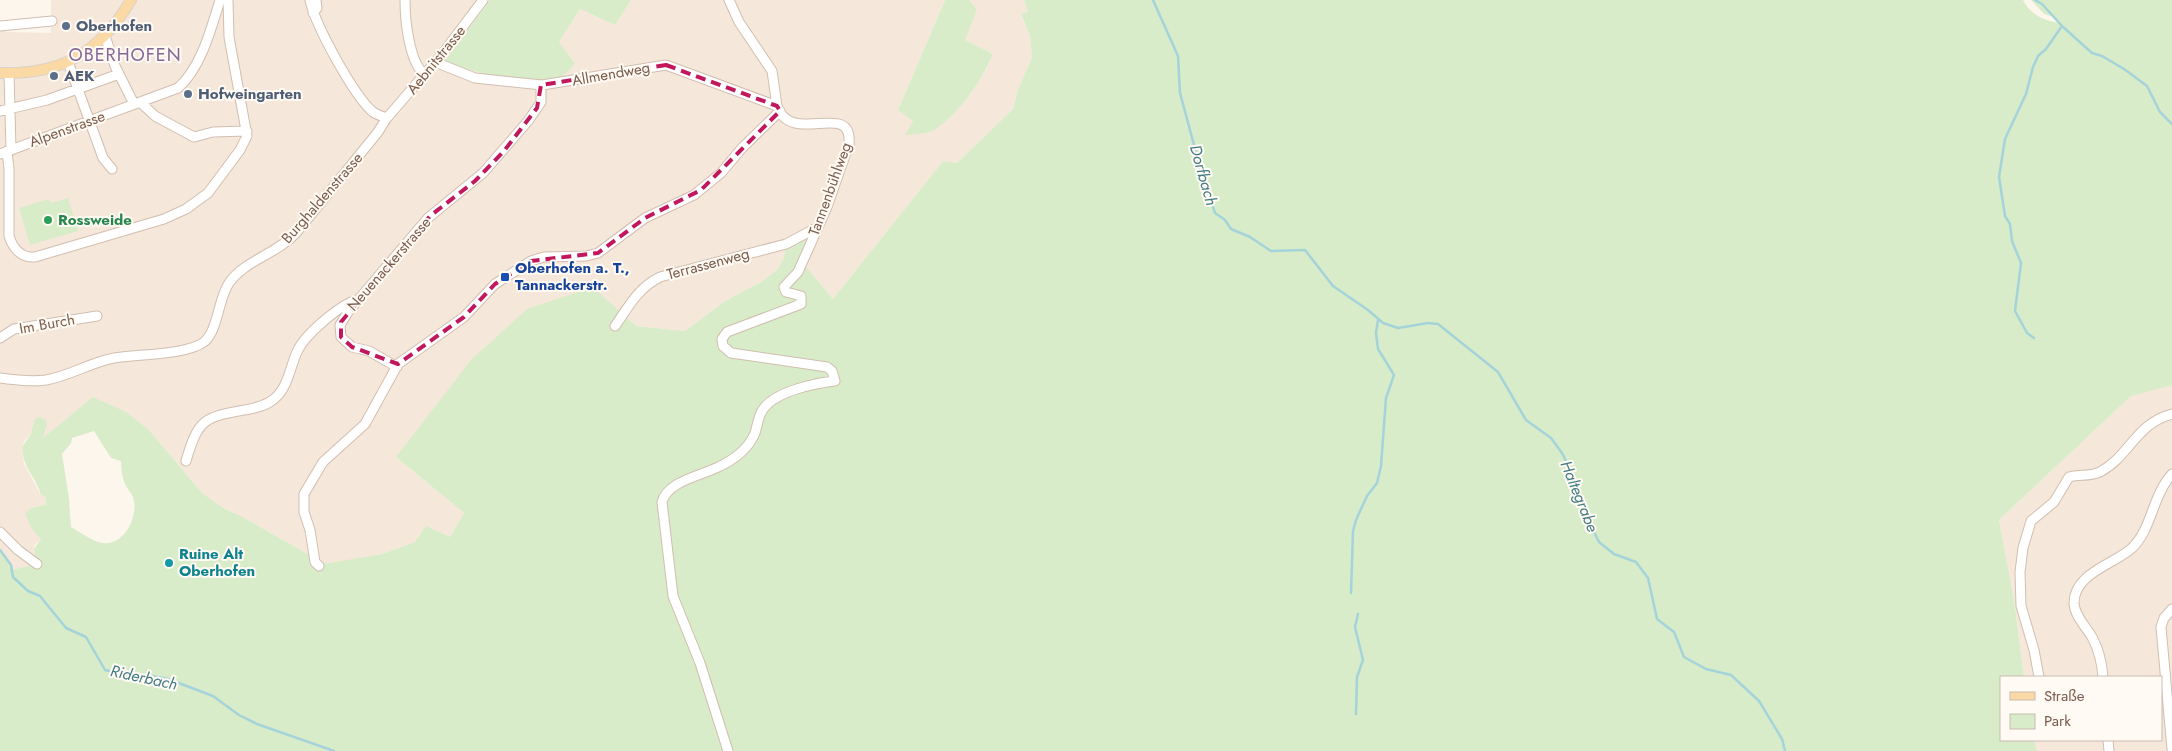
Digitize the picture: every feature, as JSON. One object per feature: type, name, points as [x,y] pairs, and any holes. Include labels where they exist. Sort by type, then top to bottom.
[{"type":"main road","points":[[4,73],[37,71],[68,62],[89,50],[117,23],[131,0]]},
{"type":"street","name":"Alpenstrasse","points":[[6,151],[172,92],[187,80],[198,60],[220,0]]},
{"type":"street","points":[[4,73],[10,109],[6,151],[10,169],[9,236],[12,245],[21,255],[31,258],[164,219],[186,209],[208,193],[244,144],[247,131],[229,37],[228,0]]},
{"type":"street","points":[[310,0],[313,13],[324,39],[360,96],[373,112],[387,118]]},
{"type":"street","points":[[313,13],[317,8],[316,0]]},
{"type":"street","points":[[405,0],[413,54],[417,66],[424,74]]},
{"type":"street","name":"Aebnitstrasse","points":[[387,118],[435,62],[483,0]]},
{"type":"street","points":[[319,566],[315,562],[304,498],[318,470],[334,450],[366,424],[397,367],[464,317],[495,284],[524,265],[544,258],[586,256],[598,253],[645,218],[701,190],[721,173],[778,109],[772,71],[739,22],[729,0]]},
{"type":"street","points":[[0,26],[52,21]]},
{"type":"street","points":[[105,36],[119,74],[137,103],[194,137],[213,132],[247,131]]},
{"type":"street","points":[[68,62],[103,158],[112,169]]},
{"type":"street","name":"Allmendweg","points":[[435,62],[475,78],[541,85],[666,65],[778,109]]},
{"type":"street","points":[[0,111],[47,100],[119,74]]},
{"type":"street","name":"Neuenackerstrasse","points":[[397,367],[369,351],[352,347],[341,337],[341,322],[356,301],[430,216],[475,181],[504,150],[538,108],[541,98],[541,85]]},
{"type":"street","name":"Tannenbühlweg","points":[[728,751],[700,663],[673,596],[662,502],[672,488],[718,467],[742,452],[752,439],[760,415],[769,402],[813,384],[835,381],[832,371],[827,367],[741,355],[728,351],[722,344],[723,336],[727,332],[801,304],[801,296],[786,292],[784,287],[797,275],[818,227],[849,144],[849,134],[844,126],[837,123],[804,126],[794,122],[778,109]]},
{"type":"street","name":"Burghaldenstrasse","points":[[0,378],[28,381],[59,377],[114,358],[186,349],[197,346],[205,341],[211,333],[230,282],[239,272],[291,238],[378,132],[387,118]]},
{"type":"street","name":"Terrassenweg","points":[[615,326],[633,298],[646,285],[660,276],[786,244],[818,227]]},
{"type":"street","points":[[186,461],[194,436],[205,421],[220,414],[261,407],[274,400],[286,383],[297,352],[308,335],[347,304],[356,301]]},
{"type":"street","name":"Im Burch","points":[[0,338],[14,329],[96,316]]},
{"type":"street","points":[[2039,676],[2034,650],[2021,606],[2020,592],[2024,548],[2031,522],[2054,502],[2069,476],[2085,476],[2102,471],[2117,458],[2145,427],[2172,414]]},
{"type":"street","points":[[2103,676],[2096,644],[2075,607],[2076,594],[2090,575],[2128,551],[2137,542],[2144,531],[2158,493],[2172,474]]},
{"type":"street","points":[[0,532],[37,564]]},
{"type":"street","points":[[2172,609],[2164,618],[2161,627],[2172,749]]},
{"type":"highlighted area","points":[[666,65],[777,106],[780,111],[701,190],[645,218],[598,253],[531,261],[495,284],[464,317],[398,364],[352,347],[341,337],[341,322],[430,216],[475,181],[504,151],[537,108],[541,85]]},
{"type":"shaded area","points":[[51,0],[490,0],[444,62],[559,42],[580,9],[615,25],[631,0],[945,0],[898,110],[913,121],[906,135],[969,96],[986,70],[993,54],[964,40],[977,9],[969,0],[1024,0],[1028,12],[1021,15],[1030,36],[1032,58],[1018,89],[1013,109],[957,163],[943,161],[833,299],[786,244],[784,257],[778,269],[761,282],[725,301],[685,331],[636,326],[593,287],[397,458],[464,513],[450,537],[415,542],[382,554],[329,564],[322,562],[241,516],[225,509],[202,493],[149,430],[93,398],[42,439],[46,429],[34,420],[31,434],[25,440],[22,447],[24,464],[41,495],[45,495],[46,506],[31,508],[36,532],[41,539],[34,546],[37,564],[12,571],[0,550],[0,28],[6,27],[6,32],[51,33]]},
{"type":"shaded area","points":[[2172,385],[2172,751],[2037,751],[2034,741],[2162,741],[2162,676],[2024,676],[2014,600],[1999,520],[2131,396]]},
{"type":"green space","points":[[490,0],[631,0],[615,25],[580,9],[559,42],[575,64],[561,77],[536,81],[520,80],[469,70],[444,62]]},
{"type":"green space","points":[[945,0],[969,0],[977,9],[965,40],[993,54],[983,75],[954,114],[936,129],[929,132],[905,135],[913,121],[898,110]]},
{"type":"green space","points":[[1024,0],[2023,0],[2037,16],[2058,23],[2054,17],[2044,14],[2031,0],[2172,0],[2172,385],[2131,396],[1999,520],[2014,600],[2024,676],[2000,676],[2000,741],[2034,741],[2037,751],[0,751],[0,550],[12,570],[37,564],[34,549],[41,539],[32,529],[25,514],[31,508],[46,505],[45,496],[41,495],[36,482],[27,468],[23,455],[22,447],[31,434],[34,420],[39,417],[46,420],[47,425],[43,438],[93,397],[126,412],[149,430],[202,493],[225,509],[241,516],[322,562],[329,563],[382,554],[415,542],[426,526],[450,537],[464,513],[396,457],[471,360],[527,309],[593,287],[636,326],[685,331],[725,301],[761,282],[778,269],[784,257],[786,244],[815,228],[802,262],[833,299],[943,161],[957,163],[1013,109],[1018,89],[1032,58],[1030,36],[1021,14],[1028,12]],"holes":[[[94,431],[111,458],[121,461],[124,481],[133,497],[134,512],[124,535],[111,543],[103,543],[91,539],[71,527],[69,498],[62,454],[71,443],[72,438]]]},
{"type":"green space","name":"Rossweide","points":[[68,198],[78,231],[30,245],[19,208],[49,199],[51,203]]},
{"type":"waterway","name":"Haltegrabe","points":[[1153,0],[1178,56],[1180,93],[1201,171],[1215,213],[1225,220],[1231,229],[1250,237],[1271,251],[1305,250],[1333,286],[1368,310],[1383,323],[1398,328],[1428,323],[1438,324],[1498,372],[1526,420],[1551,438],[1562,453],[1570,469],[1571,479],[1587,518],[1599,542],[1614,554],[1636,562],[1648,578],[1657,619],[1674,632],[1684,657],[1706,669],[1731,675],[1759,701],[1782,739],[1785,751]]},
{"type":"waterway","points":[[2035,0],[2042,4],[2062,26],[2092,53],[2102,56],[2124,69],[2147,86],[2160,112],[2172,124]]},
{"type":"waterway","points":[[2034,338],[2027,333],[2015,311],[2021,263],[2012,241],[2010,224],[2005,216],[1999,177],[2005,139],[2026,94],[2033,67],[2038,56],[2046,49],[2062,26]]},
{"type":"waterway","points":[[1351,593],[1353,531],[1367,496],[1377,483],[1381,466],[1386,398],[1394,375],[1378,349],[1376,333],[1378,320]]},
{"type":"waterway","name":"Riderbach","points":[[0,550],[11,565],[13,577],[28,591],[40,596],[66,628],[86,637],[105,670],[131,676],[147,675],[168,679],[213,696],[239,715],[257,724],[334,751]]},
{"type":"waterway","points":[[1356,714],[1357,677],[1363,660],[1355,627],[1358,614]]},
{"type":"place","name":"Oberhofen","points":[[66,26]]},
{"type":"place","name":"AEK","points":[[54,76]]},
{"type":"place","name":"Hofweingarten","points":[[188,94]]},
{"type":"place","name":"Rossweide","points":[[48,220]]},
{"type":"place","name":"Oberhofen a. T., Tannackerstr.","points":[[505,277]]},
{"type":"place","name":"Ruine Alt Oberhofen","points":[[169,563]]},
{"type":"district","name":"OBERHOFEN","points":[[125,55]]},
{"type":"water label","name":"Dorfbach","points":[[1204,175]]}]
